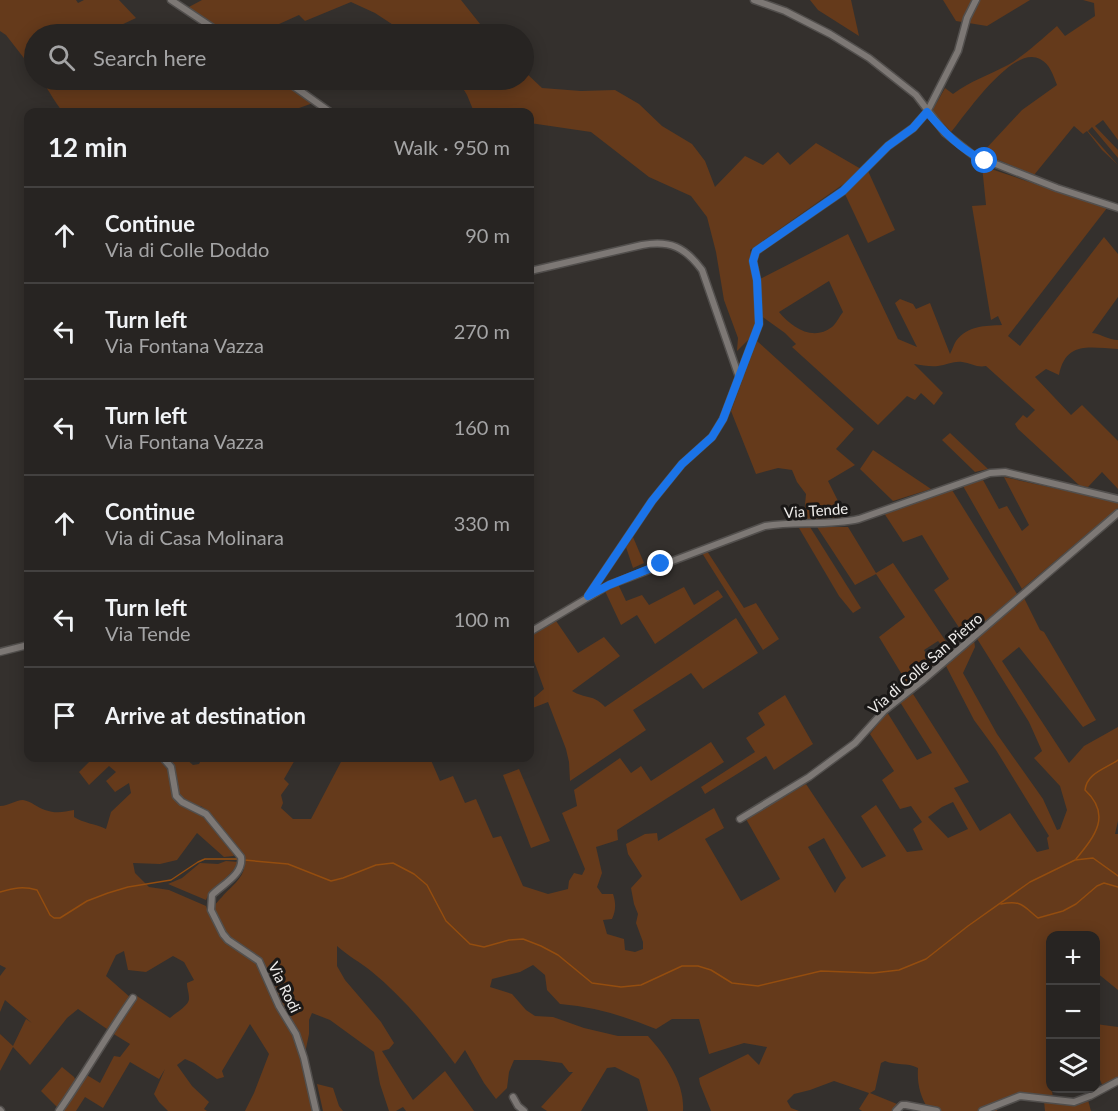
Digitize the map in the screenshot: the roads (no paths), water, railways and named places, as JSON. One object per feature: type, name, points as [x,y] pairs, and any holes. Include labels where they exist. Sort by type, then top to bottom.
[{"type":"street","points":[[171,0],[207,24]]},
{"type":"street","points":[[754,0],[785,11],[830,34],[869,58],[916,95],[945,133],[973,155],[1057,188],[1118,208]]},
{"type":"street","points":[[588,596],[652,501],[682,464],[712,437],[723,419],[759,324],[757,280],[753,261],[756,251],[843,191],[888,146],[913,128],[927,112],[958,51],[967,18],[976,0]]},
{"type":"street","points":[[299,90],[324,108]]},
{"type":"street","points":[[534,270],[653,243],[673,245],[690,257],[702,270],[739,378]]},
{"type":"street","name":"Via Tende","points":[[534,630],[588,596],[630,576],[765,526],[859,519],[990,473],[1005,472],[1118,499]]},
{"type":"street","name":"Via di Colle San Pietro","points":[[740,819],[809,777],[855,743],[884,711],[1118,513]]},
{"type":"street","points":[[0,652],[24,646]]},
{"type":"street","name":"Via Rodi","points":[[166,762],[171,767],[176,795],[182,802],[206,814],[242,862],[237,873],[212,895],[210,902],[212,914],[226,938],[254,957],[263,968],[276,1000],[300,1044],[316,1111]]},
{"type":"street","points":[[59,1111],[133,998]]},
{"type":"street","points":[[982,1111],[1020,1096],[1074,1102],[1118,1081]]},
{"type":"street","points":[[513,1097],[524,1111]]},
{"type":"street","points":[[897,1111],[902,1105],[937,1111]]},
{"type":"waterway","points":[[1076,859],[1098,825],[1098,808],[1085,790],[1086,784],[1093,775],[1118,760]]},
{"type":"waterway","points":[[244,860],[288,864],[331,881],[376,865],[393,863],[414,874],[427,885],[446,921],[470,944],[484,947],[509,940],[523,939],[558,955],[592,983],[621,987],[641,985],[682,966],[698,966],[711,970],[732,983],[758,986],[821,971],[873,973],[899,970],[926,959],[1030,882],[1075,860],[1093,858],[1118,876]]},
{"type":"waterway","points":[[0,892],[18,888],[37,890],[50,915],[60,918],[87,901],[108,893],[128,887],[171,880],[205,859],[239,859]]},
{"type":"waterway","points":[[1001,904],[1018,904],[1038,918],[1063,911],[1104,883],[1118,887]]}]
